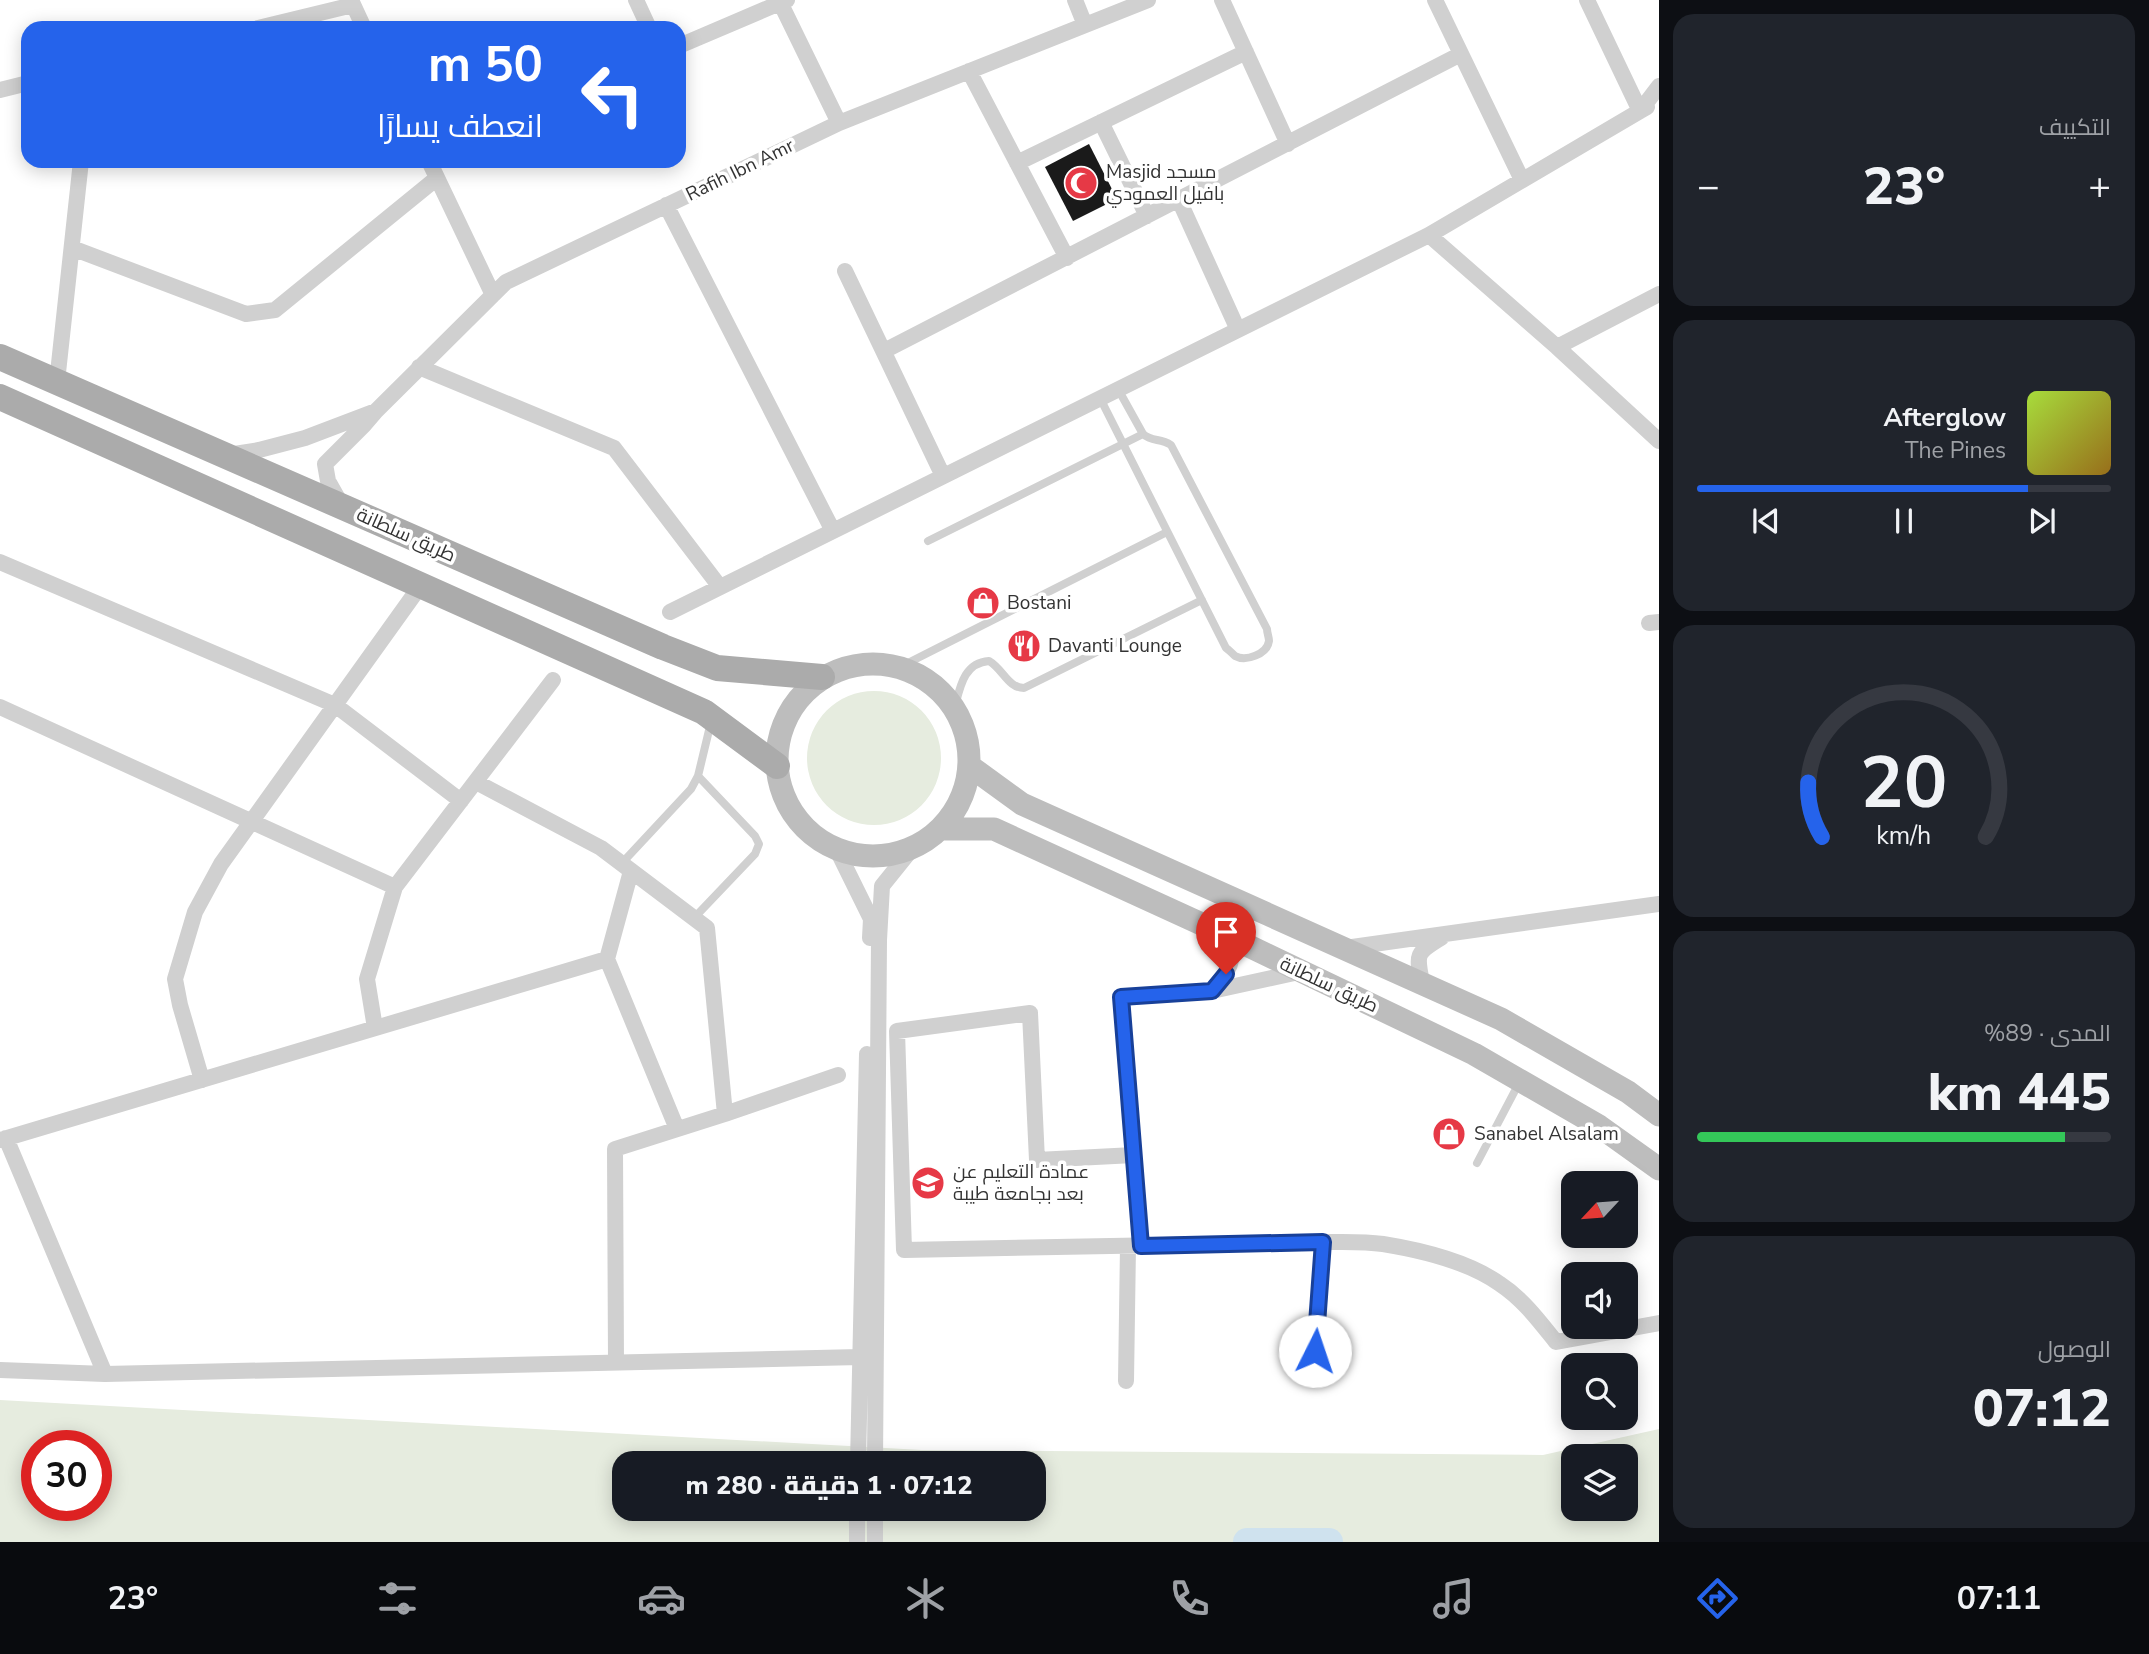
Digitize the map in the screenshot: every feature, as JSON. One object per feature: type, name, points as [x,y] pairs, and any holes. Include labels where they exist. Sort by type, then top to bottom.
[{"type":"main road","name":"طريق سلطانة","points":[[0,357],[663,647],[717,668],[822,677]]},
{"type":"main road","name":"طريق سلطانة","points":[[0,397],[704,712],[777,766]]},
{"type":"main road","points":[[887,663],[900,667],[915,672],[939,688],[965,727],[971,767],[961,802],[942,829],[911,850],[874,858],[837,850],[813,836],[794,816],[782,792],[777,766],[781,729],[797,700],[822,677],[854,664],[887,663]]},
{"type":"main road","name":"طريق سلطانة","points":[[971,767],[1022,804],[1501,1018],[1628,1092],[1659,1115]]},
{"type":"main road","name":"طريق سلطانة","points":[[942,829],[994,830],[1230,937],[1474,1054],[1599,1126],[1659,1169]]},
{"type":"street","points":[[636,0],[646,21]]},
{"type":"street","points":[[1075,0],[1085,25]]},
{"type":"street","name":"Rafih Ibn Amr","points":[[344,508],[328,481],[325,464],[506,282],[839,123],[1148,0]]},
{"type":"street","points":[[1222,0],[1289,144]]},
{"type":"street","points":[[1435,0],[1522,180]]},
{"type":"street","points":[[1587,0],[1640,111]]},
{"type":"street","points":[[686,43],[782,1],[839,123]]},
{"type":"street","points":[[284,21],[352,3],[361,21]]},
{"type":"street","points":[[1017,163],[1246,52]]},
{"type":"street","points":[[884,351],[1461,54]]},
{"type":"street","points":[[969,71],[1067,258]]},
{"type":"street","points":[[0,90],[21,85]]},
{"type":"street","points":[[1640,111],[1659,86]]},
{"type":"street","points":[[670,612],[1429,235],[1659,101]]},
{"type":"street","points":[[1101,122],[1147,216]]},
{"type":"street","points":[[57,382],[80,168]]},
{"type":"street","points":[[432,168],[493,295]]},
{"type":"street","points":[[72,248],[246,314],[275,310],[437,178]]},
{"type":"street","points":[[1179,200],[1238,330]]},
{"type":"street","points":[[666,205],[833,531]]},
{"type":"street","points":[[1429,235],[1659,441]]},
{"type":"street","points":[[845,271],[943,476]]},
{"type":"street","points":[[1557,347],[1659,294]]},
{"type":"street","points":[[419,368],[614,448],[720,587]]},
{"type":"street","points":[[223,456],[305,438],[376,411]]},
{"type":"street","points":[[0,562],[335,705],[461,801]]},
{"type":"street","points":[[202,1080],[175,979],[195,912],[221,863],[421,586]]},
{"type":"street","points":[[375,1028],[368,979],[395,887],[553,680]]},
{"type":"street","points":[[0,707],[395,887]]},
{"type":"street","points":[[476,782],[601,848],[707,928],[725,1114]]},
{"type":"street","points":[[837,850],[871,919],[860,1357],[873,1451]]},
{"type":"street","points":[[860,1451],[867,1414],[882,886],[911,850]]},
{"type":"street","points":[[626,867],[607,959],[677,1129]]},
{"type":"street","points":[[1345,948],[1659,904]]},
{"type":"street","points":[[1422,982],[1417,960],[1421,950],[1448,934]]},
{"type":"street","points":[[1212,991],[1226,974],[1234,954],[1230,937]]},
{"type":"street","points":[[105,1374],[3,1139],[607,959]]},
{"type":"street","points":[[1126,1381],[1134,1246],[1134,1155],[1121,997],[1212,991],[1299,972]]},
{"type":"street","points":[[1134,1155],[1037,1160],[1030,1013],[897,1031],[904,1250],[1380,1243],[1464,1266],[1500,1284],[1529,1309],[1556,1342],[1659,1323]]},
{"type":"street","points":[[616,1363],[615,1149],[838,1075]]},
{"type":"street","points":[[1314,1378],[1323,1242]]},
{"type":"street","points":[[0,1370],[105,1374],[860,1357]]},
{"type":"street","points":[[857,1542],[858,1521]]},
{"type":"street","points":[[875,1521],[875,1542]]},
{"type":"lane","points":[[1100,398],[1226,648],[1237,657],[1249,657],[1264,651],[1269,642],[1267,629],[1171,445],[1164,440],[1149,439],[1143,434],[1118,390]]},
{"type":"lane","points":[[928,541],[1143,434]]},
{"type":"lane","points":[[900,667],[1167,531]]},
{"type":"lane","points":[[954,710],[967,671],[976,664],[989,661],[997,665],[1011,685],[1024,688],[1202,600]]},
{"type":"lane","points":[[626,867],[691,789],[698,776],[712,718]]},
{"type":"lane","points":[[694,918],[755,854],[759,845],[755,836],[698,776]]},
{"type":"lane","points":[[1477,1163],[1520,1080]]},
{"type":"shaded area","points":[[874,691],[900,696],[921,711],[936,732],[941,758],[936,784],[921,805],[900,820],[874,825],[848,820],[827,805],[812,784],[807,758],[812,732],[827,711],[848,696]]},
{"type":"shaded area","points":[[0,1400],[922,1450],[1543,1455],[1561,1451],[1561,1521],[1638,1521],[1638,1444],[1592,1444],[1659,1429],[1659,1542],[0,1542]]},
{"type":"building","name":"Masjid مسجد بافيل العمودي","points":[[1089,144],[1117,199],[1073,221],[1045,167]]},
{"type":"waterway","points":[[1247,1542],[1329,1542]]},
{"type":"place","name":"Masjid مسجد بافيل العمودي","points":[[1081,183]]},
{"type":"place","name":"Bostani","points":[[983,603]]},
{"type":"place","name":"Davanti Lounge","points":[[1024,646]]},
{"type":"place","name":"Sanabel Alsalam","points":[[1449,1134]]},
{"type":"place","name":"عمادة التعليم عن بعد بجامعة طيبة","points":[[928,1183]]},
{"type":"route","points":[[1226,974],[1212,991],[1121,997],[1141,1246],[1323,1242],[1315,1351]]}]
